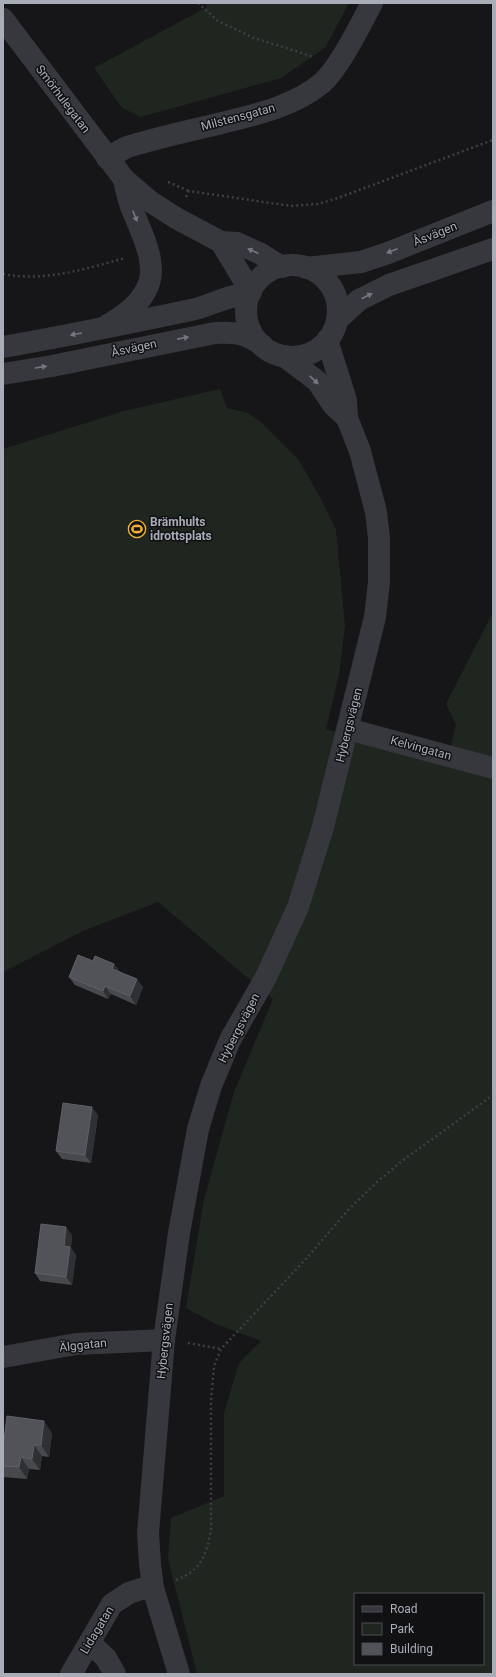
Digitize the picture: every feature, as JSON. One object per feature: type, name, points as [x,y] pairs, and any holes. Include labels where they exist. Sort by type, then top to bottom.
[{"type":"street","name":"Milstensgatan","points":[[107,158],[127,147],[149,140],[263,113],[303,96],[323,82],[336,66],[372,3]]},
{"type":"street","name":"Smörhulegatan","points":[[3,19],[124,179],[151,202],[176,218],[221,242],[236,243],[259,253],[282,266]]},
{"type":"street","name":"Smörhulegatan","points":[[102,329],[126,313],[140,300],[147,289],[151,277],[148,250],[131,207],[124,179]]},
{"type":"street","name":"Åsvägen","points":[[306,268],[361,262],[388,253],[493,211]]},
{"type":"street","points":[[221,242],[250,293]]},
{"type":"street","points":[[337,320],[359,300],[388,285],[493,249]]},
{"type":"street","points":[[294,265],[306,268],[319,274],[330,285],[336,298],[337,320],[332,333],[327,340],[311,353],[297,356],[284,356],[269,350],[262,345],[252,333],[246,310],[250,293],[257,282],[266,274],[282,266],[294,265]]},
{"type":"street","name":"Åsvägen","points":[[3,347],[102,329],[202,308],[239,294],[250,293]]},
{"type":"street","name":"Åsvägen","points":[[3,374],[52,366],[215,332],[232,332],[249,336],[262,345]]},
{"type":"street","name":"Hybergsvägen","points":[[179,1674],[153,1588],[148,1533],[164,1340],[180,1226],[198,1129],[209,1093],[230,1040],[266,977],[298,907],[323,827],[375,617],[379,574],[379,538],[376,512],[360,451],[348,418],[346,400],[327,340]]},
{"type":"street","name":"Hybergsvägen","points":[[284,356],[317,381],[334,406],[348,418]]},
{"type":"street","name":"Kelvingatan","points":[[348,729],[493,768]]},
{"type":"street","name":"Älggatan","points":[[3,1357],[76,1344],[164,1340]]},
{"type":"street","name":"Lidagatan","points":[[71,1674],[112,1604],[129,1593],[141,1589],[153,1588]]},
{"type":"street","points":[[90,1643],[106,1658],[115,1674]]},
{"type":"path","points":[[198,3],[218,20],[254,38],[298,51],[336,66]]},
{"type":"path","points":[[176,218],[189,191],[291,206],[318,204],[338,198],[493,140]]},
{"type":"path","points":[[3,274],[14,276],[49,276],[91,268],[148,250]]},
{"type":"path","points":[[153,1588],[192,1573],[201,1562],[207,1548],[211,1530],[211,1400],[214,1366],[221,1349],[350,1209],[377,1182],[402,1161],[493,1096]]},
{"type":"path","points":[[164,1340],[221,1349]]},
{"type":"green space","points":[[205,3],[349,3],[325,48],[281,78],[141,117],[122,108],[94,68],[207,7]]},
{"type":"green space","points":[[220,389],[227,408],[248,413],[261,422],[298,459],[320,497],[336,530],[345,625],[339,675],[326,729],[446,765],[456,725],[446,704],[493,612],[493,1674],[197,1674],[168,1559],[171,1518],[224,1496],[224,1413],[239,1363],[261,1341],[216,1324],[186,1308],[204,1199],[234,1092],[273,999],[158,902],[83,931],[3,972],[3,449],[124,411]]},
{"type":"building","points":[[78,955],[93,961],[95,956],[114,964],[112,969],[137,979],[130,996],[105,986],[103,991],[69,977]]},
{"type":"building","points":[[63,1103],[92,1107],[85,1155],[56,1151]]},
{"type":"building","points":[[41,1224],[66,1227],[64,1246],[70,1247],[66,1277],[35,1273]]},
{"type":"building","points":[[7,1416],[44,1421],[41,1445],[34,1445],[32,1459],[21,1457],[19,1467],[3,1466],[3,1448]]},
{"type":"place","name":"Brämhults idrottsplats","points":[[137,529]]}]
